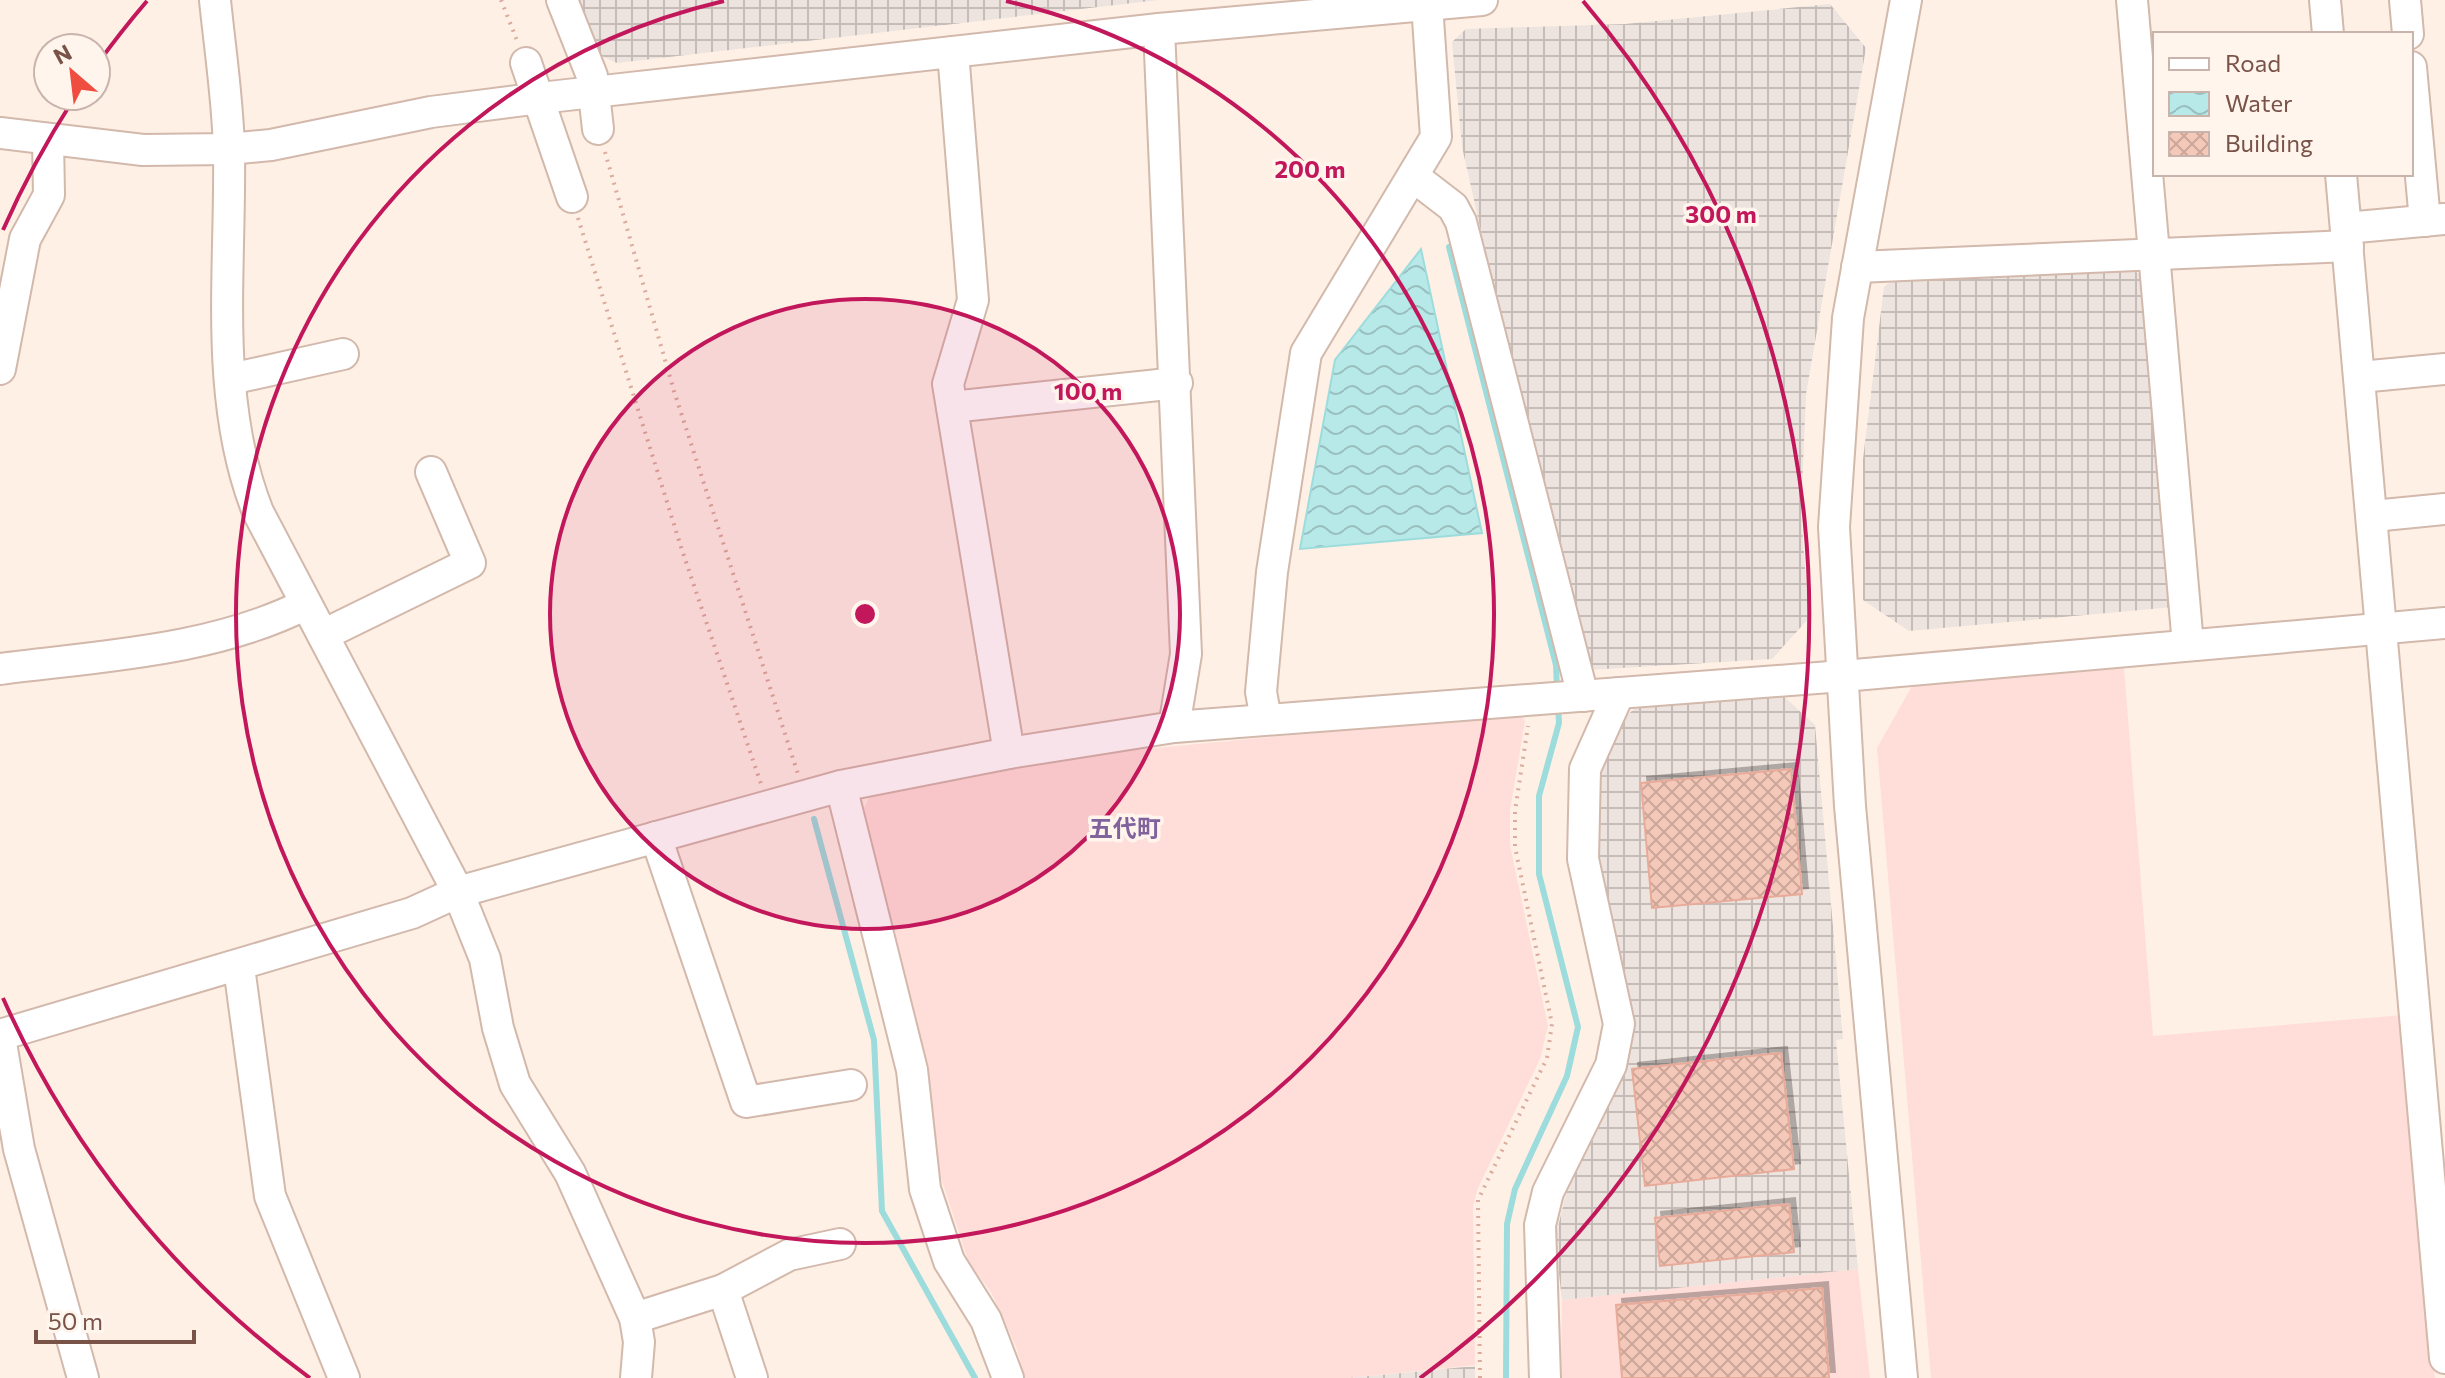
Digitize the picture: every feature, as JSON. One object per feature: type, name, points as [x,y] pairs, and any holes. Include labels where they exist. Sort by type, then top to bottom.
[{"type":"street","points":[[215,0],[229,149],[232,416],[242,472],[258,512],[458,892],[485,959],[498,1028],[515,1084],[570,1173],[635,1318],[639,1342],[636,1378]]},
{"type":"street","points":[[562,0],[586,58],[595,92],[598,129]]},
{"type":"street","points":[[0,133],[143,150],[229,149],[271,145],[431,112],[540,98],[1159,29],[1482,0]]},
{"type":"street","points":[[1902,1378],[1850,806],[1834,527],[1848,318],[1906,0]]},
{"type":"street","points":[[2132,0],[2188,645]]},
{"type":"street","points":[[2325,0],[2328,32]]},
{"type":"street","points":[[2405,0],[2408,32]]},
{"type":"street","points":[[1266,719],[1261,692],[1272,572],[1306,353],[1414,177],[1437,129],[1427,4]]},
{"type":"street","points":[[1159,29],[1177,383],[1186,654],[1174,727]]},
{"type":"street","points":[[953,52],[973,300],[948,384],[1009,753]]},
{"type":"street","points":[[526,63],[572,197]]},
{"type":"street","points":[[1857,267],[2154,254],[2347,237],[2435,220],[2413,80]]},
{"type":"street","points":[[0,369],[25,239],[49,195],[48,139]]},
{"type":"street","points":[[2341,176],[2445,1358]]},
{"type":"street","points":[[1414,177],[1453,207],[1461,222],[1583,696]]},
{"type":"street","points":[[231,379],[343,354]]},
{"type":"street","points":[[2360,377],[2445,369]]},
{"type":"street","points":[[952,407],[1177,383]]},
{"type":"street","points":[[323,635],[470,563],[431,472]]},
{"type":"street","points":[[2373,516],[2445,509]]},
{"type":"street","points":[[0,669],[132,652],[227,634],[306,604]]},
{"type":"street","points":[[83,1378],[19,1149],[0,1036],[412,913],[458,892],[841,786],[1009,753],[1174,727],[1843,676],[2445,623]]},
{"type":"street","points":[[1545,1378],[1540,1225],[1548,1192],[1611,1065],[1619,1024],[1583,859],[1585,769],[1619,693]]},
{"type":"street","points":[[841,786],[912,1070],[925,1189],[949,1261],[986,1320],[1008,1378]]},
{"type":"street","points":[[656,837],[746,1102],[851,1085]]},
{"type":"street","points":[[239,967],[270,1196],[344,1378]]},
{"type":"street","points":[[635,1318],[723,1290],[789,1255],[840,1244]]},
{"type":"street","points":[[723,1290],[752,1378]]},
{"type":"path","points":[[501,0],[526,63]]},
{"type":"path","points":[[598,129],[674,391],[772,702],[806,795]]},
{"type":"path","points":[[572,197],[682,550],[768,806]]},
{"type":"path","points":[[1480,1378],[1478,1200],[1547,1058],[1552,1024],[1515,847],[1515,811],[1531,700]]},
{"type":"shaded area","points":[[575,0],[1159,0],[617,63],[597,54]]},
{"type":"shaded area","points":[[1830,4],[1866,48],[1806,394],[1801,515],[1809,618],[1772,659],[1588,670],[1523,417],[1462,147],[1452,42],[1466,29],[1625,24]]},
{"type":"shaded area","points":[[2133,269],[2145,280],[2174,607],[1909,631],[1863,600],[1863,459],[1884,287],[1894,279]]},
{"type":"shaded area","points":[[2124,668],[2153,1036],[2403,1015],[2435,1378],[1931,1378],[1877,748],[1912,686]]},
{"type":"shaded area","points":[[1780,693],[1815,725],[1843,1039],[1836,1040],[1858,1269],[1562,1300],[1555,1239],[1566,1194],[1631,1044],[1631,1008],[1598,870],[1599,772],[1625,717],[1640,704]]},
{"type":"shaded area","points":[[1519,714],[1525,721],[1510,810],[1510,845],[1548,1026],[1540,1059],[1478,1188],[1473,1206],[1475,1365],[1349,1378],[1025,1378],[1016,1347],[991,1292],[969,1263],[934,1157],[927,1070],[917,1020],[862,812],[869,798],[1080,755]]},
{"type":"shaded area","points":[[1858,1269],[1870,1378],[1561,1378],[1562,1300]]},
{"type":"shaded area","points":[[1475,1366],[1475,1378],[1349,1378]]},
{"type":"water","points":[[1421,249],[1482,533],[1300,549],[1335,360]]},
{"type":"building","points":[[1791,769],[1802,894],[1652,908],[1641,783]]},
{"type":"building","points":[[1781,1053],[1794,1169],[1645,1186],[1632,1069]]},
{"type":"building","points":[[1789,1204],[1794,1252],[1660,1266],[1655,1218]]},
{"type":"building","points":[[1822,1288],[1829,1378],[1622,1378],[1616,1305]]},
{"type":"waterway","points":[[1449,247],[1556,665],[1557,690]]},
{"type":"waterway","points":[[1506,1378],[1507,1224],[1515,1189],[1567,1076],[1578,1027],[1539,874],[1539,796],[1559,723],[1558,705]]},
{"type":"waterway","points":[[814,819],[874,1040],[882,1211],[975,1378]]},
{"type":"district","name":"五代町","points":[[1125,827]]}]
